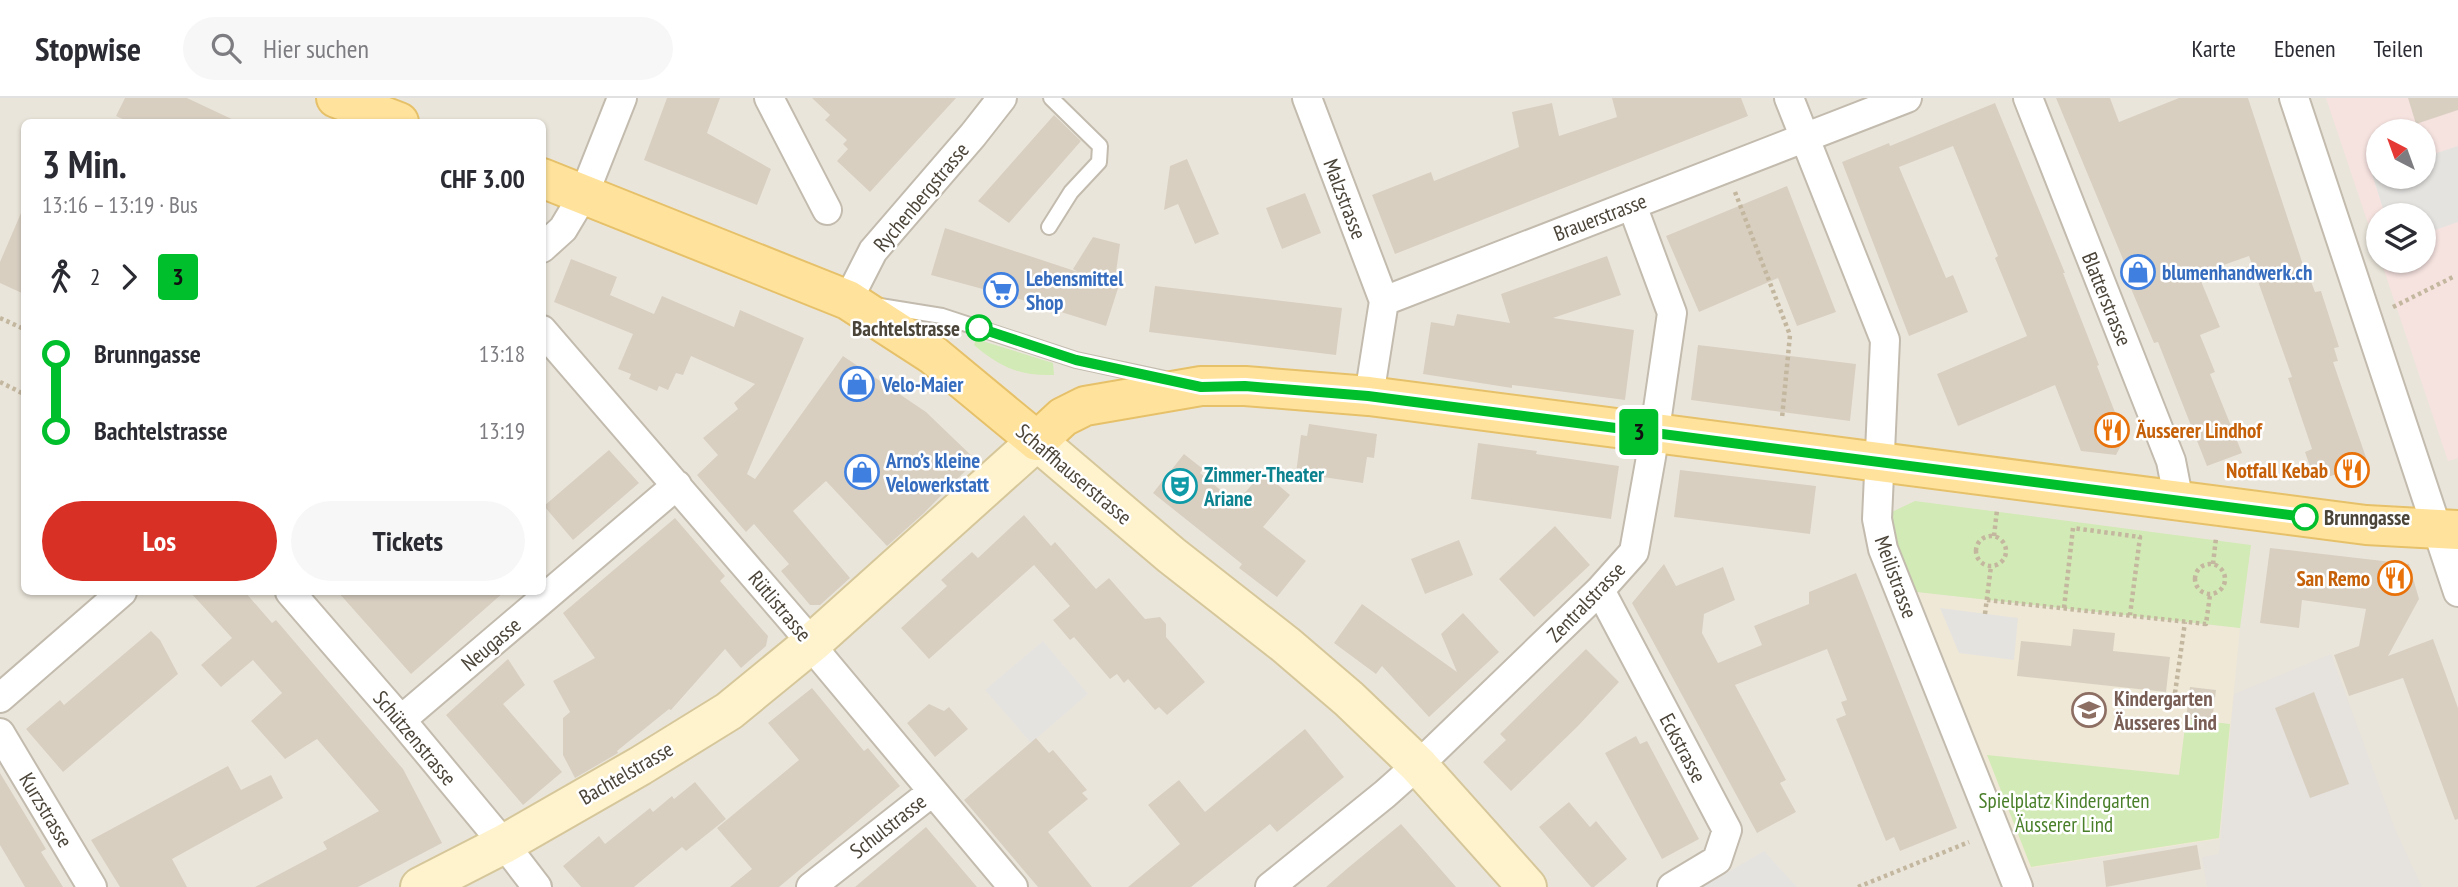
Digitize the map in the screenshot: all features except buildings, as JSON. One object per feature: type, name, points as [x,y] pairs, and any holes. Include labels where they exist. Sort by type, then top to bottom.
[{"type":"main road","points":[[335,98],[391,119]]},
{"type":"main road","name":"Schaffhauserstrasse","points":[[546,180],[848,300],[933,355],[1037,441]]},
{"type":"main road","points":[[1037,441],[1063,417],[1085,406],[1201,387],[1245,386],[1368,396],[2366,525],[2448,530]]},
{"type":"street","points":[[546,244],[563,229],[584,194],[622,98]]},
{"type":"street","points":[[769,98],[827,209]]},
{"type":"street","name":"Rychenbergstrasse","points":[[848,300],[873,251],[1002,98]]},
{"type":"street","name":"Malzstrasse","points":[[1307,98],[1384,300]]},
{"type":"street","name":"Meilistrasse","points":[[1789,98],[1803,139],[1885,340],[1877,519],[1883,549],[2018,887]]},
{"type":"street","name":"Brauerstrasse","points":[[1384,300],[1907,98]]},
{"type":"street","name":"Blatterstrasse","points":[[2028,98],[2171,461],[2179,502]]},
{"type":"street","points":[[2294,98],[2448,530],[2458,592]]},
{"type":"street","name":"Zentralstrasse","points":[[1270,887],[1418,765],[1600,590],[1634,552],[1655,434],[1672,313],[1632,205]]},
{"type":"street","points":[[1368,396],[1384,300]]},
{"type":"street","name":"Rütlistrasse","points":[[546,335],[812,643],[823,660],[1013,887]]},
{"type":"street","name":"Bachtelstrasse","points":[[420,887],[504,844],[729,711],[812,643],[1037,441]]},
{"type":"street","name":"Schaffhauserstrasse","points":[[1037,441],[1171,555],[1286,645],[1349,699],[1418,765],[1527,887]]},
{"type":"street","name":"Neugasse","points":[[401,720],[677,485]]},
{"type":"street","name":"Eckstrasse","points":[[1600,590],[1727,830],[1717,860],[1672,887]]},
{"type":"street","points":[[0,698],[119,595]]},
{"type":"street","name":"Schützenstrasse","points":[[293,595],[401,720],[537,887]]},
{"type":"street","name":"Kurzstrasse","points":[[0,733],[92,887]]},
{"type":"street","name":"Schulstrasse","points":[[811,887],[932,792]]},
{"type":"lane","points":[[1049,227],[1071,192],[1099,162],[1100,146],[1051,98]]},
{"type":"lane","points":[[848,300],[942,316],[1076,360],[1201,387]]},
{"type":"path","points":[[1726,168],[1790,335],[1782,426]]},
{"type":"path","points":[[2389,309],[2455,275]]},
{"type":"path","points":[[0,318],[21,328]]},
{"type":"path","points":[[0,382],[21,392]]},
{"type":"path","points":[[1994,536],[1997,510]]},
{"type":"path","points":[[2064,608],[2073,528],[2140,537],[2130,615]]},
{"type":"path","points":[[2213,564],[2217,533]]},
{"type":"path","points":[[1994,536],[2003,541],[2007,549],[2001,562],[1991,566],[1979,559],[1976,549],[1984,537],[1994,536]]},
{"type":"path","points":[[2213,564],[2221,569],[2226,578],[2220,592],[2210,594],[2197,588],[2195,578],[2199,569],[2213,564]]},
{"type":"path","points":[[1985,614],[1991,566]]},
{"type":"path","points":[[1987,600],[2206,624],[2210,594]]},
{"type":"path","points":[[2175,693],[2185,622]]},
{"type":"path","points":[[1858,887],[1996,832]]},
{"type":"shaded area","points":[[0,98],[2458,98],[2458,887],[0,887]]},
{"type":"shaded area","points":[[2326,98],[2458,98],[2458,458],[2448,461],[2385,273],[2436,273],[2436,203],[2366,203],[2366,217]]},
{"type":"shaded area","points":[[2458,146],[2458,222],[2436,230],[2436,203],[2381,203],[2377,189],[2436,189],[2436,153]]},
{"type":"shaded area","name":"Kindergarten Äusseres Lind","points":[[1899,590],[2240,628],[2219,839],[2012,871]]},
{"type":"shaded area","points":[[1940,608],[2018,618],[2014,660],[1959,653]]},
{"type":"shaded area","points":[[1043,641],[1088,694],[1031,743],[985,690]]},
{"type":"shaded area","points":[[2331,654],[2395,829],[2422,887],[2207,887],[2202,857],[2219,854],[2234,694]]},
{"type":"shaded area","points":[[1764,851],[1797,887],[1703,887]]},
{"type":"green space","points":[[976,339],[1053,363],[1054,375],[1030,374],[1011,369],[974,345]]},
{"type":"green space","points":[[1915,501],[2251,545],[2240,628],[1899,590],[1877,519]]},
{"type":"green space","name":"Spielplatz Kindergarten Äusserer Lind","points":[[2186,719],[2230,724],[2219,838],[2031,867],[1987,755],[2179,775]]},
{"type":"bus line","name":"3","points":[[979,328],[1076,360],[1201,387],[1245,386],[1368,396],[2305,517]]},
{"type":"place","name":"blumenhandwerk.ch","points":[[2138,272]]},
{"type":"place","name":"Lebensmittel Shop","points":[[1001,290]]},
{"type":"place","name":"Bachtelstrasse","points":[[979,328]]},
{"type":"place","name":"Velo-Maier","points":[[857,384]]},
{"type":"place","name":"Äusserer Lindhof","points":[[2112,430]]},
{"type":"place","name":"Notfall Kebab","points":[[2352,470]]},
{"type":"place","name":"Arno’s kleine Velowerkstatt","points":[[862,472]]},
{"type":"place","name":"Zimmer-Theater Ariane","points":[[1180,486]]},
{"type":"place","name":"Brunngasse","points":[[2305,517]]},
{"type":"place","name":"San Remo","points":[[2395,578]]},
{"type":"place","name":"Kindergarten Äusseres Lind","points":[[2089,710]]}]
